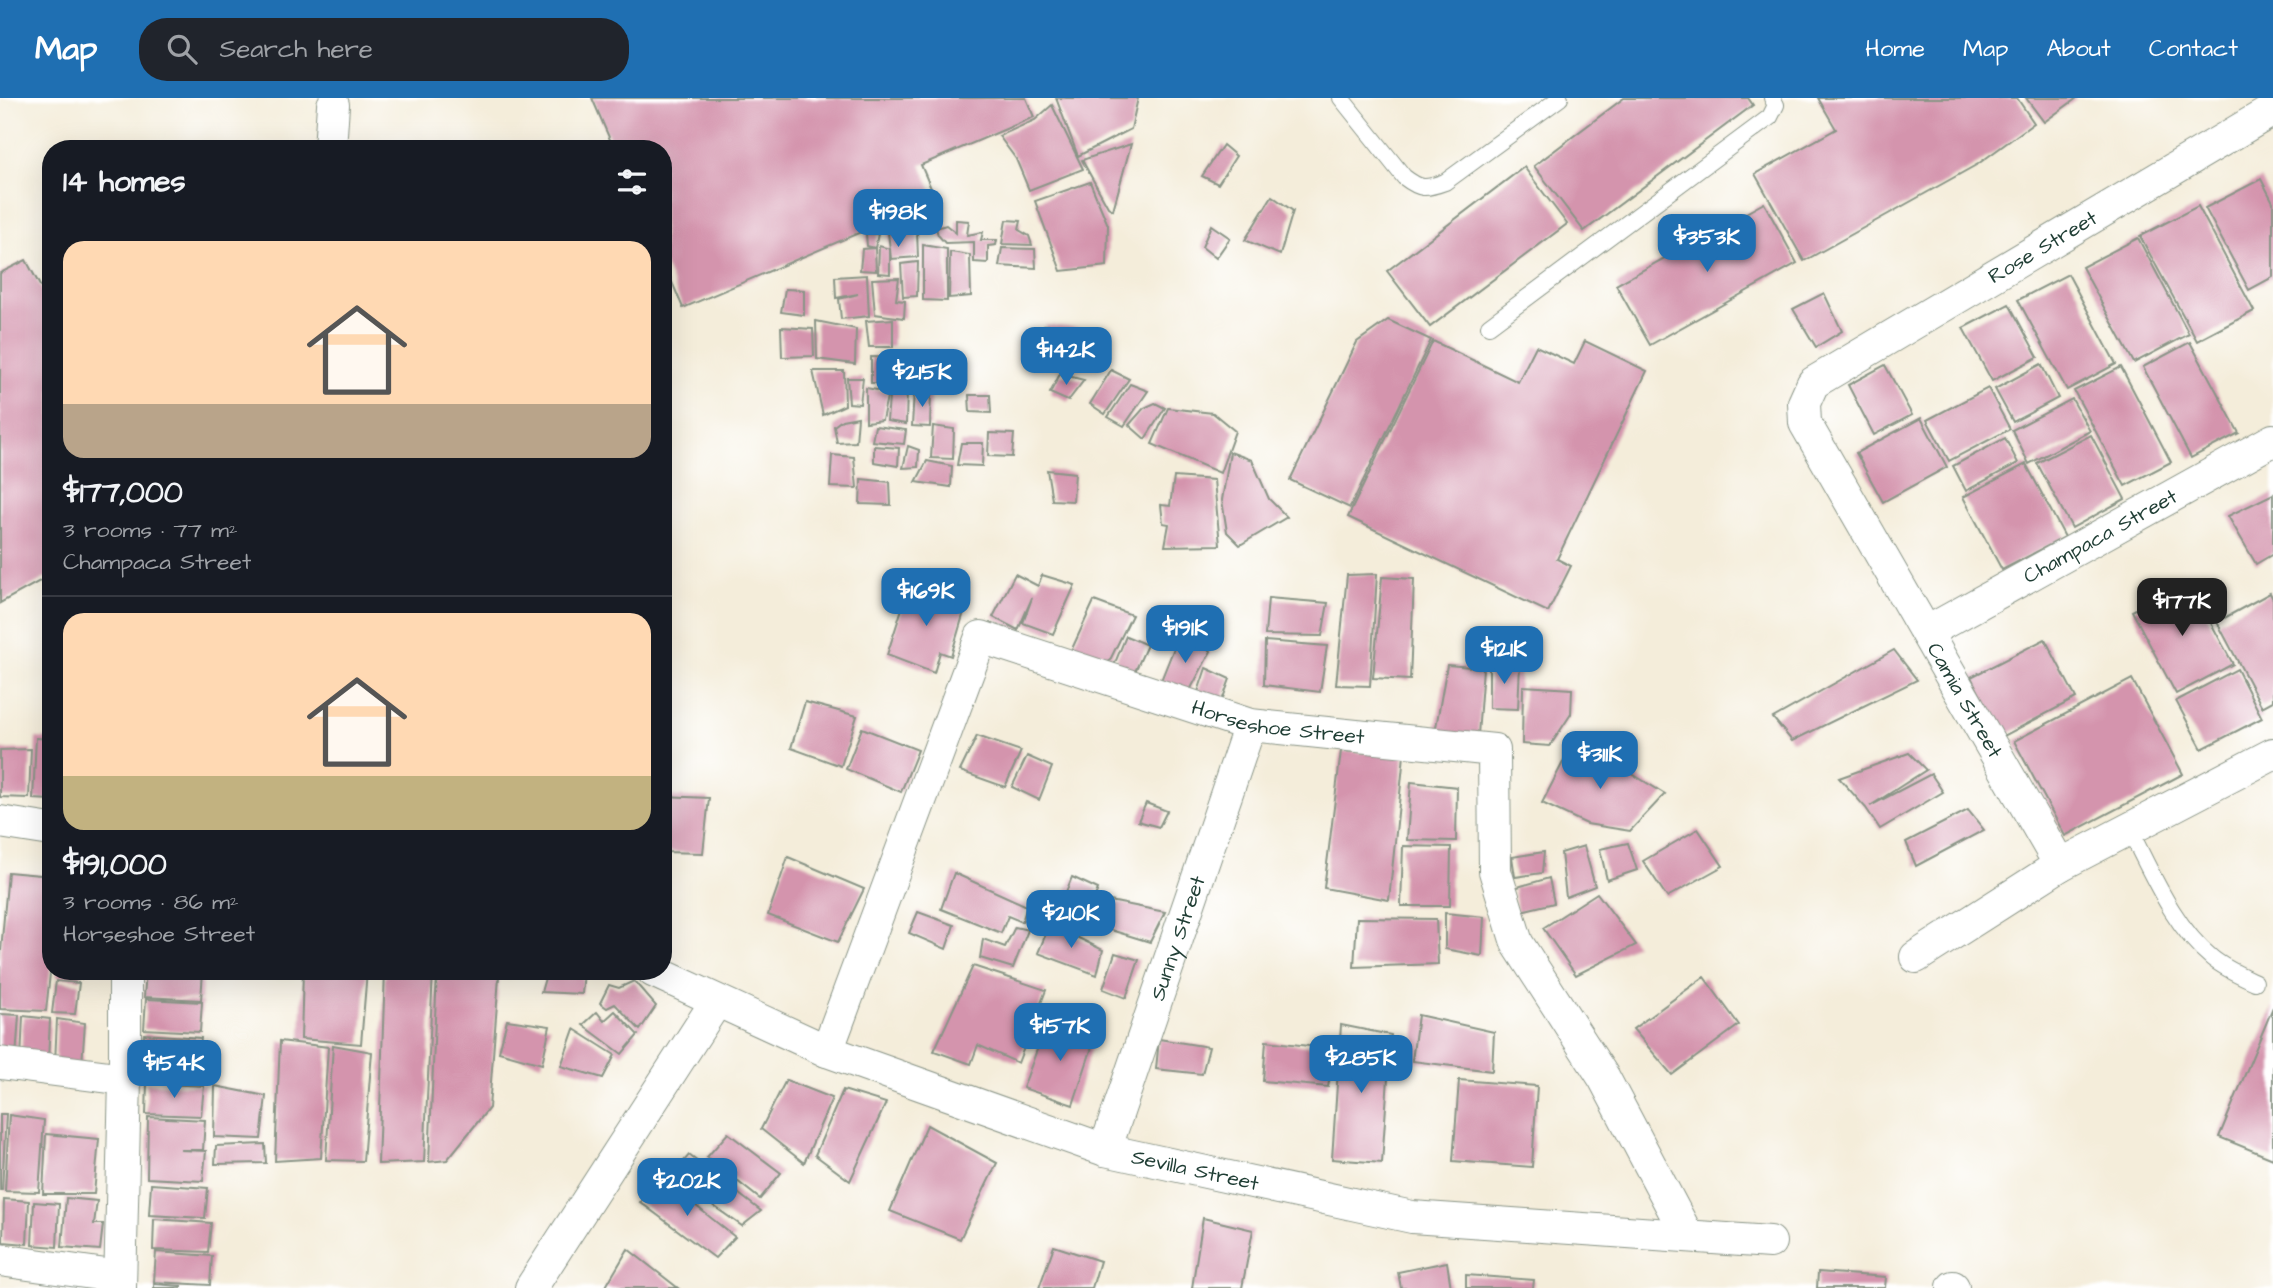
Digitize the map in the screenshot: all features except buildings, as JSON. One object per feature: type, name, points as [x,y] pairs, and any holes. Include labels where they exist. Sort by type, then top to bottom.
[{"type":"street","points":[[331,140],[333,105]]},
{"type":"street","name":"Rose Street","points":[[1813,383],[2273,110]]},
{"type":"street","name":"Camia Street","points":[[1813,383],[1804,403],[1805,423],[2060,865]]},
{"type":"street","name":"Champaca Street","points":[[1927,632],[2273,440]]},
{"type":"street","name":"Horseshoe Street","points":[[827,1051],[981,637],[1250,725],[1494,750],[1495,871],[1517,943],[1604,1078],[1688,1235]]},
{"type":"street","name":"Sunny Street","points":[[1105,1150],[1250,725]]},
{"type":"street","points":[[1916,957],[2060,865],[2273,754]]},
{"type":"street","points":[[0,822],[42,829]]},
{"type":"street","points":[[0,1260],[120,1282],[125,980]]},
{"type":"street","name":"Sevilla Street","points":[[671,980],[827,1051],[1105,1150],[1412,1217],[1770,1241]]},
{"type":"street","points":[[531,1288],[716,1002]]},
{"type":"street","points":[[0,1063],[125,1079]]},
{"type":"lane","points":[[1341,98],[1404,177],[1416,186],[1427,188],[1445,182],[1560,98]]},
{"type":"lane","points":[[1489,326],[1770,117],[1776,105],[1772,98]]},
{"type":"lane","points":[[2130,829],[2170,907],[2189,934],[2212,958],[2255,982]]}]
